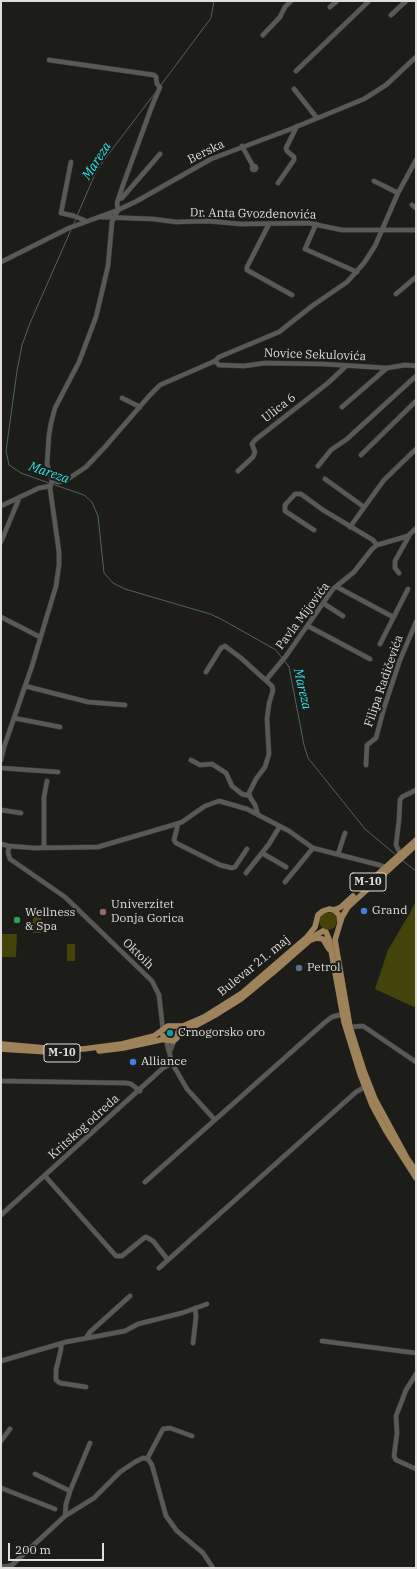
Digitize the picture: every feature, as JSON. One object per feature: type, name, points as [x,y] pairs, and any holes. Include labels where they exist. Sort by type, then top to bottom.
[{"type":"main road","name":"M-10","points":[[317,921],[318,915],[323,911],[329,909],[334,910],[341,907],[416,840]]},
{"type":"main road","name":"M-10","points":[[325,931],[333,931],[353,901],[416,846]]},
{"type":"main road","points":[[334,910],[339,915],[339,924],[335,936],[335,943],[350,1027],[375,1099],[400,1146],[416,1171]]},
{"type":"main road","points":[[317,921],[319,927],[325,931],[332,952],[343,1014],[351,1048],[365,1087],[386,1131],[416,1178]]},
{"type":"main road","name":"Bulevar 21. maj","points":[[173,1026],[185,1025],[204,1017],[242,993],[308,937],[317,921]]},
{"type":"main road","name":"Bulevar 21. maj","points":[[176,1037],[217,1014],[241,998],[309,941],[325,931]]},
{"type":"main road","points":[[309,941],[317,938],[323,939],[332,952]]},
{"type":"main road","name":"M-10","points":[[1,1044],[45,1048],[90,1048],[140,1040],[154,1036],[168,1026],[173,1026]]},
{"type":"main road","points":[[173,1026],[177,1030],[176,1037]]},
{"type":"main road","points":[[163,1031],[162,1036],[166,1040]]},
{"type":"main road","name":"M-10","points":[[1,1049],[90,1052],[166,1040],[170,1041],[176,1037]]},
{"type":"street","points":[[263,35],[280,17],[283,10],[291,1]]},
{"type":"street","points":[[329,6],[335,1]]},
{"type":"street","points":[[296,71],[369,1]]},
{"type":"street","points":[[391,15],[406,1]]},
{"type":"street","name":"Berska","points":[[1,262],[69,228],[118,210],[148,195],[211,159],[370,96],[394,78],[416,57]]},
{"type":"street","points":[[1,760],[56,586],[59,565],[59,549],[47,464],[48,435],[58,402],[79,362],[96,317],[106,273],[111,228],[118,210],[119,199],[159,85],[154,75],[49,60]]},
{"type":"street","points":[[294,89],[317,118]]},
{"type":"street","points":[[278,183],[294,160],[294,157],[287,151],[286,148],[297,126]]},
{"type":"street","points":[[242,146],[253,166]]},
{"type":"street","points":[[119,199],[122,198],[160,154]]},
{"type":"street","points":[[1,506],[50,483],[65,481],[86,467],[160,385],[285,328],[312,306],[347,282],[357,272],[383,231],[398,193],[416,160]]},
{"type":"street","points":[[71,162],[61,213],[76,217],[86,222]]},
{"type":"street","points":[[374,181],[398,193]]},
{"type":"street","name":"Dr. Anta Gvozdenovića","points":[[98,217],[153,219],[176,222],[207,221],[240,224],[308,223],[340,229],[383,231],[416,229]]},
{"type":"street","points":[[269,224],[247,267],[247,270],[292,295]]},
{"type":"street","points":[[316,224],[305,249],[357,272]]},
{"type":"street","points":[[396,294],[416,277]]},
{"type":"street","name":"Novice Sekulovića","points":[[214,361],[219,365],[244,366],[266,363],[323,364],[387,368],[405,365],[416,366]]},
{"type":"street","name":"Ulica 6","points":[[238,471],[253,458],[255,452],[252,444],[255,440],[328,383],[346,366]]},
{"type":"street","points":[[342,407],[387,368]]},
{"type":"street","points":[[318,466],[331,450],[347,439],[416,376]]},
{"type":"street","points":[[122,398],[140,407]]},
{"type":"street","points":[[361,455],[416,401]]},
{"type":"street","points":[[350,527],[384,480],[416,449]]},
{"type":"street","points":[[325,479],[364,507]]},
{"type":"street","points":[[314,530],[285,511],[285,505],[295,494],[301,494],[350,527],[373,540],[377,545],[409,536]]},
{"type":"street","points":[[1,542],[18,498]]},
{"type":"street","points":[[399,574],[395,568],[395,560],[409,536],[416,528]]},
{"type":"street","name":"Pavla Mijovića","points":[[266,680],[286,656],[336,587],[354,572],[372,549],[377,545]]},
{"type":"street","points":[[336,587],[393,617]]},
{"type":"street","points":[[380,644],[408,589]]},
{"type":"street","points":[[323,603],[343,616]]},
{"type":"street","points":[[1,617],[40,637]]},
{"type":"street","name":"Filipa Radičevića","points":[[366,765],[367,745],[376,738],[400,660],[416,622]]},
{"type":"street","points":[[308,626],[370,658]]},
{"type":"street","points":[[206,672],[221,648],[225,646],[242,658],[272,684],[273,688],[267,719],[269,754],[265,767],[250,791],[250,796],[258,815]]},
{"type":"street","points":[[25,686],[88,702],[125,705]]},
{"type":"street","points":[[14,718],[60,727]]},
{"type":"street","points":[[191,760],[200,765],[212,764],[226,774],[232,786],[242,794],[250,796]]},
{"type":"street","points":[[1,768],[58,772]]},
{"type":"street","points":[[44,848],[44,797],[47,781]]},
{"type":"street","points":[[400,853],[396,845],[400,800],[402,797],[416,790]]},
{"type":"street","points":[[1,844],[9,846],[44,848],[98,847],[178,824],[205,806],[216,802],[224,802],[247,809],[280,826],[313,848],[385,867]]},
{"type":"street","points":[[247,809],[254,803]]},
{"type":"street","points":[[1,810],[21,813]]},
{"type":"street","points":[[178,824],[174,840],[176,843],[227,868],[235,867],[247,849]]},
{"type":"street","points":[[246,873],[269,844],[280,826]]},
{"type":"street","points":[[338,854],[345,833]]},
{"type":"street","name":"Oktoih","points":[[9,846],[8,853],[10,859],[66,897],[153,983],[158,992],[163,1031]]},
{"type":"street","points":[[285,882],[313,848]]},
{"type":"street","points":[[262,853],[286,867]]},
{"type":"street","name":"Oktoih","points":[[162,1014],[173,1026]]},
{"type":"street","points":[[144,1182],[324,1023],[332,1017],[343,1014]]},
{"type":"street","points":[[350,1027],[360,1025],[363,1026],[416,1062]]},
{"type":"street","points":[[170,1051],[176,1037]]},
{"type":"street","points":[[166,1040],[172,1063],[188,1089],[215,1120]]},
{"type":"street","name":"Kritskog odreda","points":[[1,1215],[165,1067],[172,1063]]},
{"type":"street","points":[[1,1081],[126,1083],[131,1084],[140,1091]]},
{"type":"street","points":[[159,1268],[356,1092],[365,1087]]},
{"type":"street","points":[[45,1176],[116,1256],[122,1256],[146,1237],[153,1241],[168,1260]]},
{"type":"street","points":[[86,1338],[90,1332],[130,1296]]},
{"type":"street","points":[[1,1361],[61,1344],[125,1331],[138,1324],[182,1313],[207,1304]]},
{"type":"street","points":[[193,1343],[196,1317],[195,1308]]},
{"type":"street","points":[[322,1340],[416,1353]]},
{"type":"street","points":[[61,1344],[56,1370],[56,1380],[86,1387]]},
{"type":"street","points":[[416,1374],[406,1390],[396,1416],[397,1433],[394,1456],[396,1460],[416,1469]]},
{"type":"street","points":[[147,1459],[163,1428],[168,1428],[192,1436]]},
{"type":"street","points":[[1,1441],[10,1429]]},
{"type":"street","points":[[65,1516],[66,1504],[70,1491],[90,1443]]},
{"type":"street","points":[[1,1567],[9,1567],[44,1537],[65,1516],[94,1498],[112,1479],[135,1462],[141,1459],[147,1459]]},
{"type":"street","points":[[147,1459],[152,1465],[166,1516],[177,1531],[203,1553],[213,1568]]},
{"type":"street","points":[[35,1474],[70,1491]]},
{"type":"street","points":[[1,1488],[55,1509]]},
{"type":"shaded area","points":[[416,900],[416,1003],[414,1007],[375,989],[388,950]]},
{"type":"shaded area","points":[[328,912],[334,915],[337,921],[334,927],[328,930],[322,927],[319,921],[322,915]]},
{"type":"shaded area","points":[[33,915],[41,915],[41,933],[33,933]]},
{"type":"shaded area","points":[[1,934],[17,934],[16,957],[1,957]]},
{"type":"shaded area","points":[[67,944],[75,944],[75,961],[67,961]]},
{"type":"waterway","name":"Mareza","points":[[161,85],[211,18],[214,1]]},
{"type":"waterway","name":"Mareza","points":[[77,216],[95,174],[155,93]]},
{"type":"waterway","name":"Mareza","points":[[73,225],[76,219]]},
{"type":"waterway","name":"Mareza","points":[[49,483],[21,473],[9,465],[6,451],[22,345],[30,323],[71,230]]},
{"type":"waterway","name":"Mareza","points":[[52,484],[84,495],[92,502],[98,516],[104,573],[113,583],[125,589],[210,614],[276,650],[282,658]]},
{"type":"waterway","name":"Mareza","points":[[284,660],[289,667],[304,745],[308,758],[365,829],[396,855]]},
{"type":"waterway","name":"Mareza","points":[[403,861],[416,871]]},
{"type":"place","name":"Grand","points":[[364,911]]},
{"type":"place","name":"Univerzitet Donja Gorica","points":[[103,912]]},
{"type":"place","name":"Wellness & Spa","points":[[17,920]]},
{"type":"place","name":"Petrol","points":[[299,968]]},
{"type":"place","name":"Crnogorsko oro","points":[[170,1033]]},
{"type":"place","name":"Alliance","points":[[133,1062]]}]
